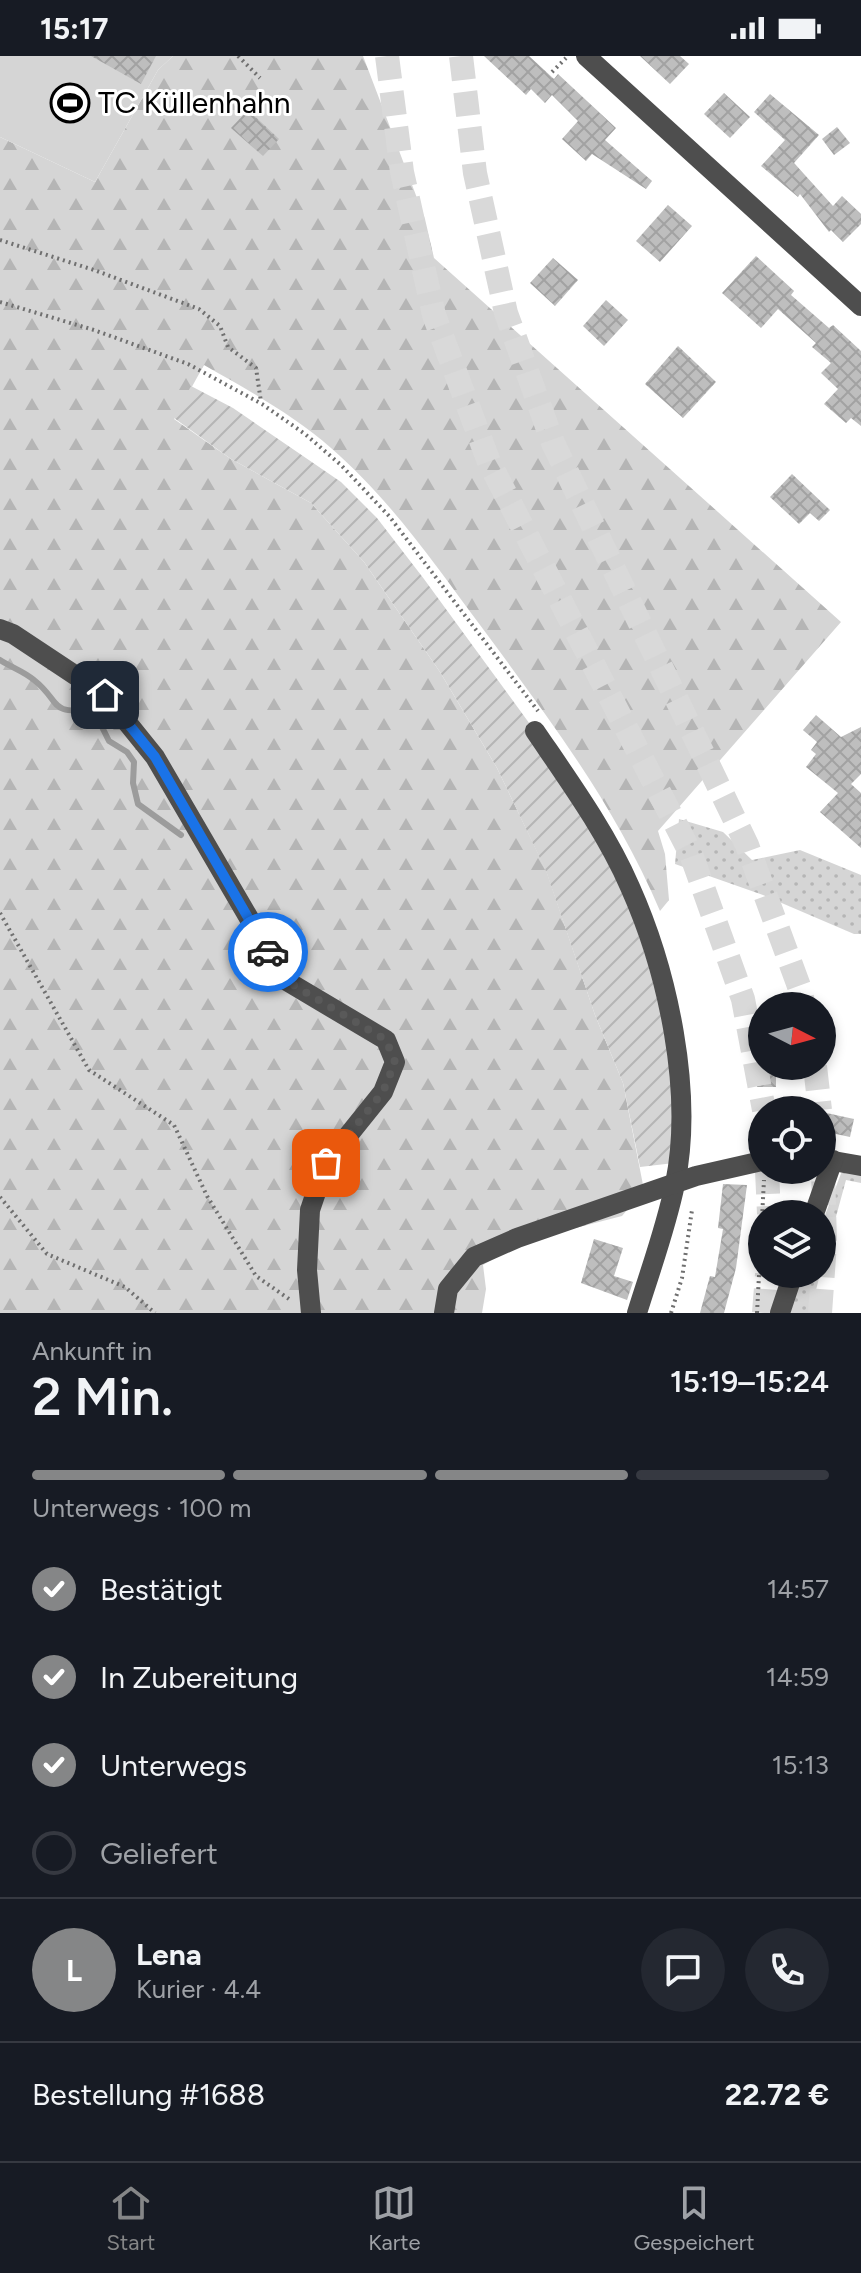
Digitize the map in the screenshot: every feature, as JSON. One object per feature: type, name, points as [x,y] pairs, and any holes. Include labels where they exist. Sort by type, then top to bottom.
[{"type":"street","points":[[586,56],[861,306]]},
{"type":"street","points":[[0,629],[13,634],[105,695],[155,757],[285,980],[386,1040],[395,1062],[383,1092],[326,1163],[310,1210],[305,1309]]},
{"type":"street","points":[[539,725],[630,888],[667,996],[680,1089],[681,1137],[675,1184],[637,1313]]},
{"type":"street","points":[[836,1161],[861,1166]]},
{"type":"street","points":[[444,1313],[448,1289],[474,1257],[517,1238],[675,1184],[748,1164]]},
{"type":"street","points":[[780,1313],[788,1288]]},
{"type":"path","points":[[238,56],[260,78]]},
{"type":"path","points":[[552,72],[568,56]]},
{"type":"path","points":[[0,240],[94,270],[199,309],[220,326],[228,347],[256,368],[262,404]]},
{"type":"path","points":[[0,302],[94,330],[188,364],[262,404],[305,434],[341,465],[389,516],[539,725]]},
{"type":"path","points":[[0,913],[89,1070],[174,1125],[207,1196],[256,1276],[305,1309]]},
{"type":"path","points":[[757,1313],[764,1184]]},
{"type":"path","points":[[0,1197],[47,1254],[125,1287],[155,1313]]},
{"type":"path","points":[[671,1313],[682,1278],[694,1199]]},
{"type":"green space","name":"TC Küllenhahn","points":[[0,56],[173,56],[158,70],[95,182],[0,137]]},
{"type":"green space","points":[[173,56],[363,56],[425,219],[434,258],[841,622],[658,831],[665,854],[669,900],[660,911],[623,835],[557,730],[430,558],[353,468],[301,425],[204,365],[174,419],[231,459],[311,503],[364,562],[440,672],[497,768],[546,870],[595,1015],[623,1083],[644,1190],[622,1216],[525,1241],[483,1265],[486,1289],[482,1313],[0,1313],[0,137],[95,182],[158,70]]},
{"type":"green space","points":[[191,386],[233,408],[341,482],[377,518],[532,727],[582,811],[629,905],[669,1027],[674,1163],[640,1167],[623,1083],[595,1015],[546,871],[497,768],[440,672],[364,562],[311,503],[231,459],[174,418]]},
{"type":"green space","points":[[679,819],[723,832],[752,860],[800,850],[861,875],[861,934],[854,934],[763,895],[675,864]]},
{"type":"green space","points":[[842,1171],[861,1174],[861,1183],[846,1180],[836,1217],[836,1200],[831,1200]]},
{"type":"green space","points":[[798,1288],[816,1288],[811,1310],[830,1313],[789,1313]]},
{"type":"building","points":[[91,56],[156,56],[141,84]]},
{"type":"building","points":[[484,56],[529,56],[554,79],[558,74],[616,128],[605,140],[652,181],[646,189],[592,154],[586,161],[562,139],[578,121],[552,95],[545,103],[531,89],[526,95]]},
{"type":"building","points":[[640,56],[680,56],[689,64],[670,84]]},
{"type":"building","points":[[724,93],[750,117],[730,138],[704,114]]},
{"type":"building","points":[[770,94],[819,135],[794,163],[833,206],[842,196],[861,214],[861,224],[843,242],[831,230],[829,232],[800,194],[798,197],[761,166],[785,140],[754,112]]},
{"type":"building","points":[[248,110],[279,139],[263,156],[231,128]]},
{"type":"building","points":[[837,127],[850,143],[834,155],[822,139]]},
{"type":"building","points":[[668,205],[692,226],[660,262],[636,241]]},
{"type":"building","points":[[756,256],[794,291],[791,295],[829,328],[833,325],[861,351],[861,426],[851,418],[846,423],[824,404],[838,389],[821,373],[831,363],[812,347],[816,343],[778,309],[761,328],[722,293]]},
{"type":"building","points":[[553,258],[578,280],[555,306],[530,283]]},
{"type":"building","points":[[606,300],[628,320],[604,346],[583,326]]},
{"type":"building","points":[[678,346],[716,382],[683,418],[645,384]]},
{"type":"building","points":[[792,474],[830,510],[819,521],[810,513],[799,524],[770,497]]},
{"type":"building","points":[[816,715],[841,737],[861,727],[861,774],[851,784],[861,793],[861,848],[820,812],[838,793],[806,767],[816,754],[811,750],[817,742],[803,730]]},
{"type":"building","points":[[757,1080],[776,1080],[776,1087],[757,1087]]},
{"type":"building","points":[[836,1115],[854,1119],[850,1137],[836,1134]]},
{"type":"building","points":[[723,1184],[747,1185],[736,1268],[724,1313],[700,1313],[710,1276],[715,1277],[723,1229],[718,1228]]},
{"type":"building","points":[[594,1239],[623,1248],[614,1276],[633,1282],[627,1300],[581,1283]]},
{"type":"waterway","points":[[0,660],[30,677],[62,708],[93,709],[109,741],[127,752],[134,762],[133,783],[138,804],[181,835]]},
{"type":"tunnel","points":[[387,56],[402,172],[434,315],[489,462],[691,854],[743,999],[761,1096]]},
{"type":"tunnel","points":[[461,56],[475,173],[506,313],[553,443],[747,845],[801,992]]},
{"type":"tunnel","points":[[817,1080],[818,1096]]},
{"type":"tunnel","points":[[768,1184],[768,1200]]},
{"type":"tunnel","points":[[820,1313],[825,1243],[823,1184]]},
{"type":"tunnel","points":[[764,1313],[766,1288]]},
{"type":"way so far","points":[[268,952],[285,980],[386,1040],[395,1062],[383,1092],[326,1163]]},
{"type":"place","name":"TC Küllenhahn","points":[[70,103]]},
{"type":"route","points":[[105,695],[155,757],[268,952]]}]
